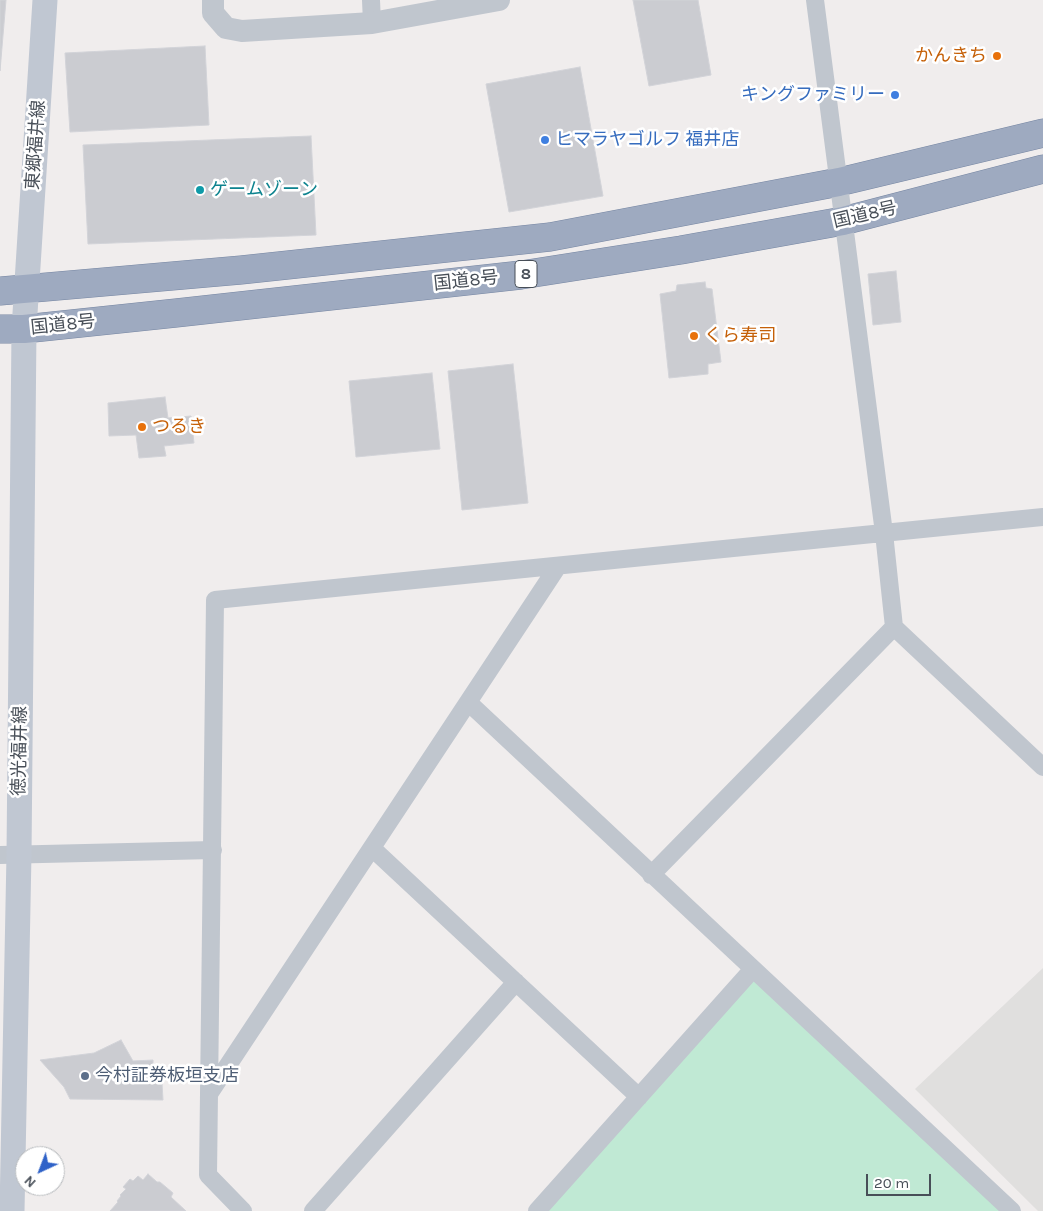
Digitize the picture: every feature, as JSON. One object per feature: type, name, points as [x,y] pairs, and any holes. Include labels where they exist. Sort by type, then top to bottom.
[{"type":"highway","name":"国道8号","points":[[13,291],[241,270],[550,237],[839,182],[1043,133]]},
{"type":"highway","name":"国道8号","points":[[12,329],[521,275],[681,250],[843,221],[1043,169]]},
{"type":"main road","name":"東郷福井線","points":[[13,291],[45,0]]},
{"type":"main road","name":"徳光福井線","points":[[12,1211],[9,855],[13,291]]},
{"type":"street","points":[[214,0],[213,13],[226,28],[242,30],[372,23],[499,0]]},
{"type":"street","points":[[371,0],[372,23]]},
{"type":"street","points":[[815,0],[884,533],[894,626],[1043,767]]},
{"type":"street","points":[[243,1211],[208,1175],[215,600],[1043,517]]},
{"type":"street","points":[[209,1094],[558,566]]},
{"type":"street","points":[[651,875],[894,626]]},
{"type":"street","points":[[468,702],[752,970],[1012,1211]]},
{"type":"street","points":[[372,848],[639,1097]]},
{"type":"street","points":[[9,855],[213,850]]},
{"type":"street","points":[[537,1211],[752,970]]},
{"type":"street","points":[[313,1211],[516,982]]},
{"type":"shaded area","points":[[1043,968],[1043,1211],[1038,1211],[915,1089]]},
{"type":"green space","points":[[752,970],[1012,1211],[537,1211]]},
{"type":"building","points":[[0,0],[6,0],[0,71]]},
{"type":"building","points":[[633,0],[698,0],[711,75],[649,86]]},
{"type":"building","points":[[205,46],[209,125],[70,132],[65,53]]},
{"type":"building","name":"ヒマラヤゴルフ 福井店","points":[[580,67],[603,196],[509,212],[486,84]]},
{"type":"building","name":"ゲームゾーン","points":[[311,136],[316,235],[88,244],[83,145]]},
{"type":"building","points":[[896,271],[901,322],[873,325],[868,274]]},
{"type":"building","points":[[705,282],[706,288],[712,289],[721,362],[708,364],[708,374],[669,378],[660,294],[676,291],[677,285]]},
{"type":"building","points":[[513,364],[528,503],[462,510],[448,371]]},
{"type":"building","points":[[432,373],[440,449],[356,457],[349,381]]},
{"type":"building","points":[[165,397],[168,418],[191,416],[194,443],[164,446],[166,456],[139,458],[136,435],[109,436],[108,403]]},
{"type":"building","points":[[121,1040],[133,1061],[153,1060],[153,1082],[162,1083],[163,1100],[70,1099],[64,1087],[40,1060],[94,1053]]},
{"type":"building","points":[[148,1174],[173,1193],[171,1197],[186,1211],[110,1211],[118,1202],[120,1195],[126,1189],[123,1187],[130,1179],[133,1181],[138,1176],[143,1180]]},
{"type":"place","name":"かんきち","points":[[997,56]]},
{"type":"place","name":"キングファミリー","points":[[895,95]]},
{"type":"place","name":"ヒマラヤゴルフ 福井店","points":[[545,140]]},
{"type":"place","name":"ゲームゾーン","points":[[200,190]]},
{"type":"place","name":"くら寿司","points":[[694,336]]},
{"type":"place","name":"つるき","points":[[142,427]]},
{"type":"place","name":"今村証券板垣支店","points":[[85,1076]]}]
